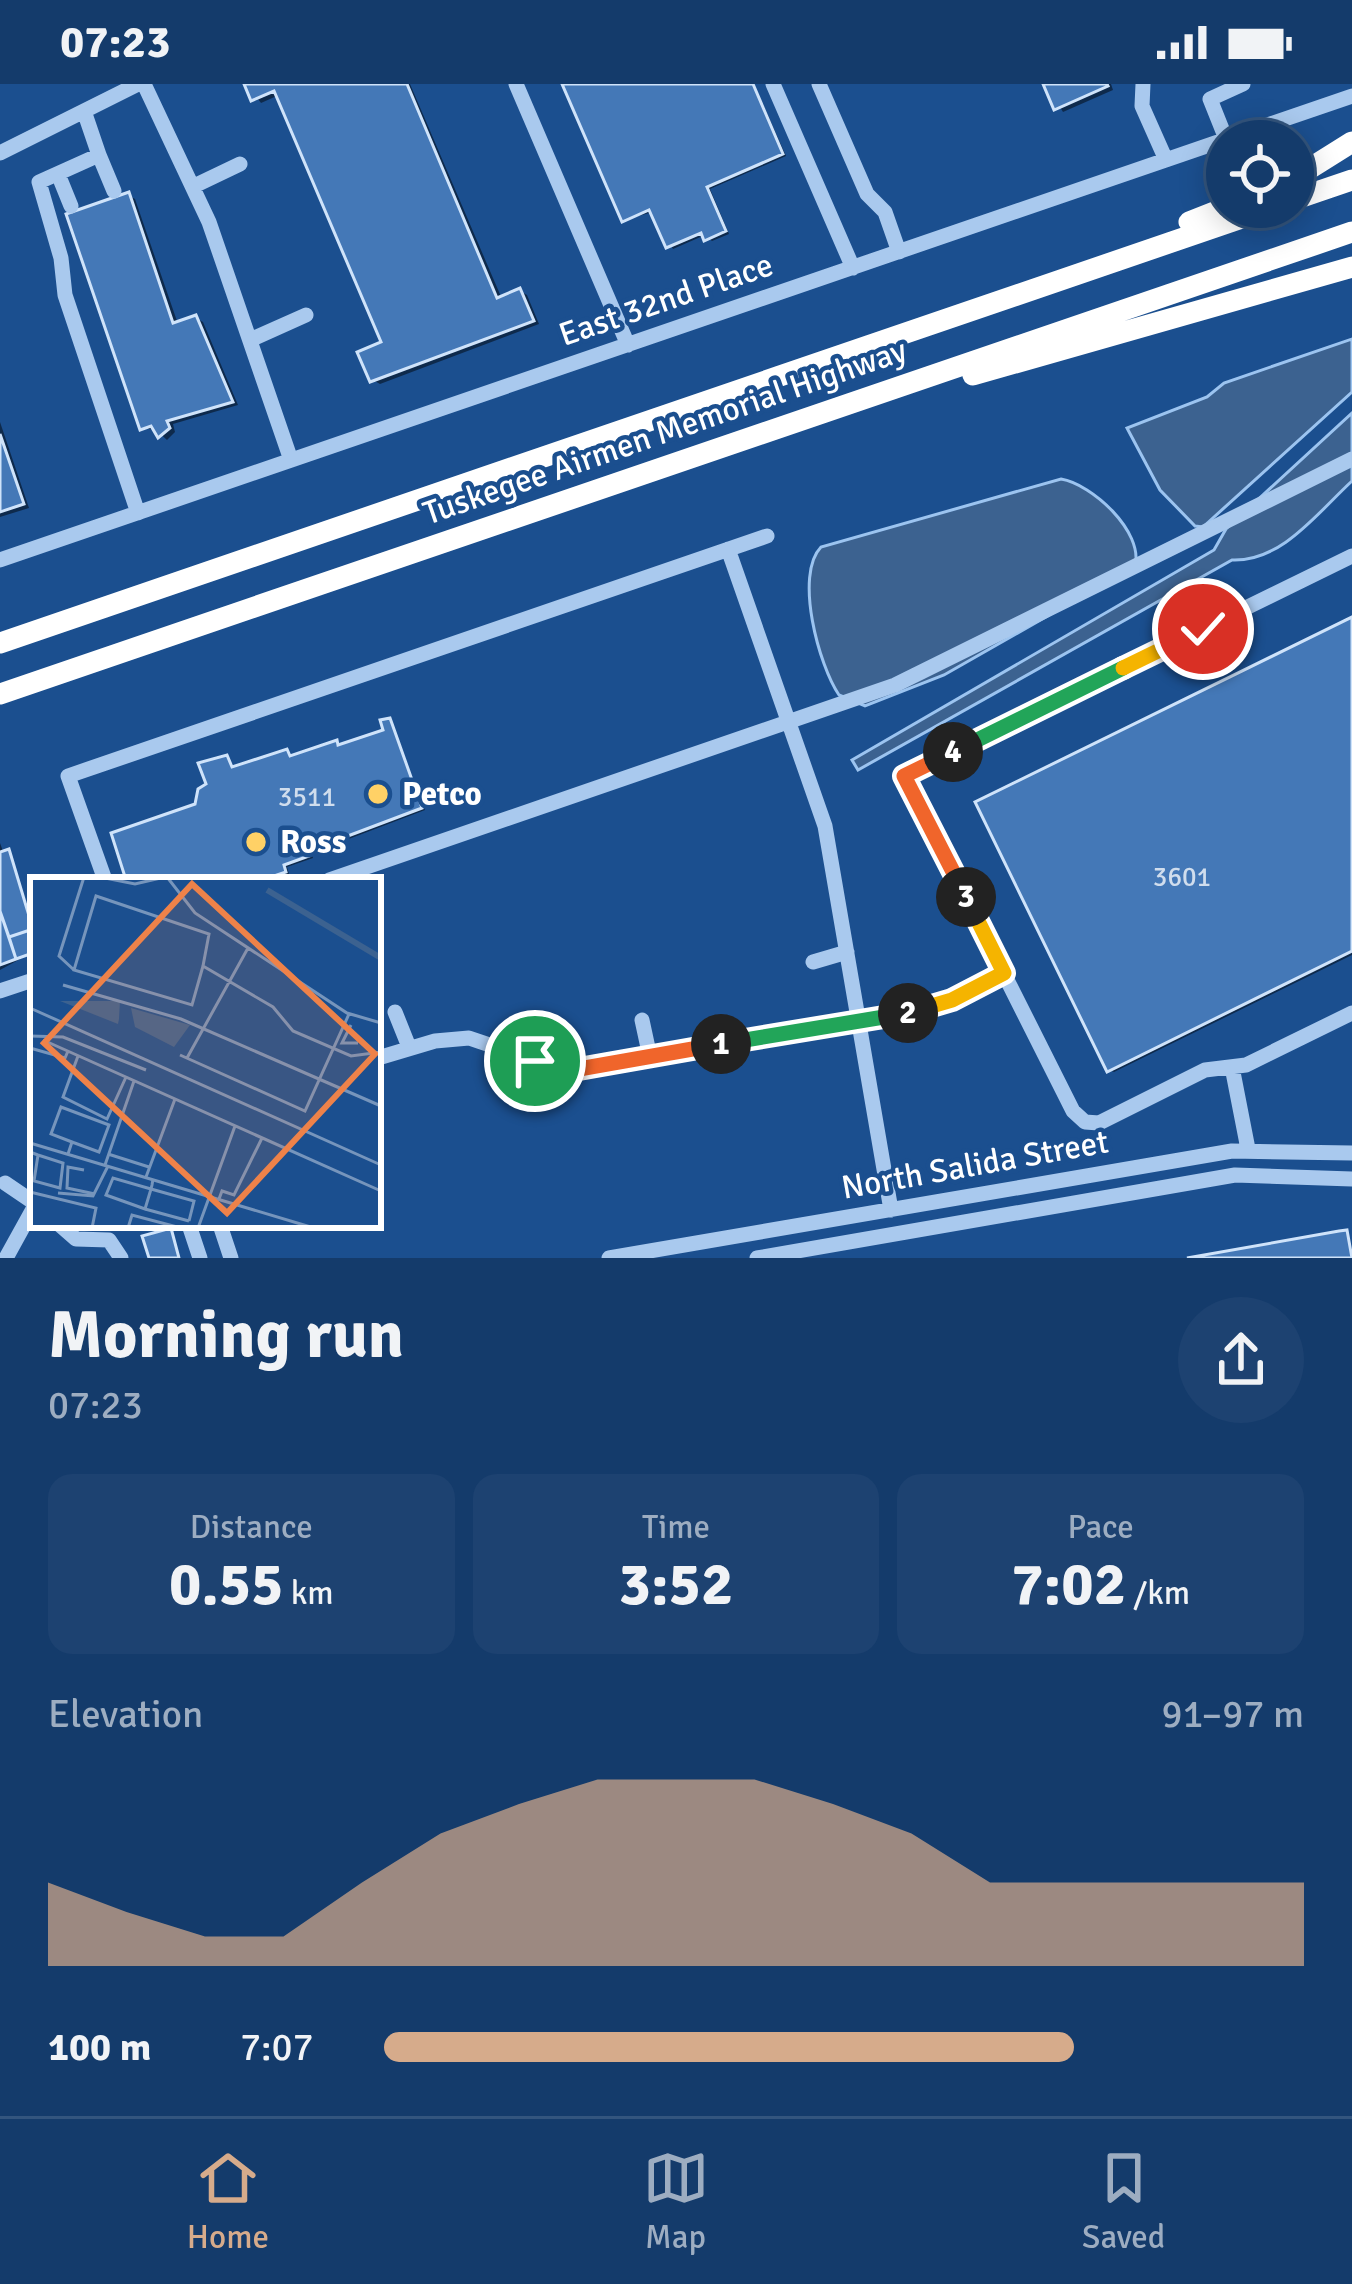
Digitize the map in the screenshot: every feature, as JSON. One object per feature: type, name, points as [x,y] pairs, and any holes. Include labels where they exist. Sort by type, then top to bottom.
[{"type":"highway","points":[[1314,165],[1352,142]]},
{"type":"highway","points":[[1314,193],[1352,180]]},
{"type":"highway","points":[[848,351],[1206,214]]},
{"type":"highway","name":"Tuskegee Airmen Memorial Highway","points":[[0,643],[1212,228]]},
{"type":"highway","name":"Tuskegee Airmen Memorial Highway","points":[[0,694],[1352,232]]},
{"type":"highway","points":[[764,434],[1352,267]]},
{"type":"street","points":[[0,153],[141,84],[194,185],[291,460]]},
{"type":"street","points":[[516,84],[628,345]]},
{"type":"street","points":[[773,84],[853,268]]},
{"type":"street","points":[[819,84],[867,194],[885,212],[899,252]]},
{"type":"street","points":[[1143,84],[1142,106],[1166,160]]},
{"type":"street","points":[[1218,120],[1210,99],[1244,84]]},
{"type":"street","name":"East 32nd Place","points":[[1283,120],[1352,96]]},
{"type":"street","points":[[84,111],[113,191]]},
{"type":"street","name":"East 32nd Place","points":[[0,560],[1206,147]]},
{"type":"street","points":[[99,155],[38,182],[61,258],[65,295],[138,513]]},
{"type":"street","points":[[194,185],[240,164]]},
{"type":"street","points":[[58,174],[71,206]]},
{"type":"street","points":[[250,340],[306,315]]},
{"type":"street","points":[[338,877],[789,723],[940,665],[1352,459]]},
{"type":"street","points":[[104,877],[68,776],[767,536]]},
{"type":"street","points":[[728,549],[825,826],[892,1210]]},
{"type":"street","points":[[1352,556],[904,776],[1072,1111],[1085,1122],[1099,1123],[1204,1070],[1232,1067],[1352,1013]]},
{"type":"street","points":[[814,962],[847,952]]},
{"type":"street","points":[[381,1057],[409,1047],[469,1038],[564,1069],[916,1012],[1004,973]]},
{"type":"street","points":[[0,991],[30,981]]},
{"type":"street","points":[[395,1012],[409,1047]]},
{"type":"street","points":[[642,1020],[650,1057]]},
{"type":"street","points":[[1232,1067],[1248,1149]]},
{"type":"street","name":"North Salida Street","points":[[609,1258],[1248,1149],[1352,1154]]},
{"type":"street","name":"North Salida Street","points":[[757,1258],[1235,1175],[1352,1179]]},
{"type":"street","points":[[4,1183],[30,1204]]},
{"type":"street","points":[[6,1258],[30,1212]]},
{"type":"street","points":[[63,1228],[76,1239],[109,1240]]},
{"type":"street","points":[[109,1240],[119,1228]]},
{"type":"street","points":[[109,1240],[121,1258]]},
{"type":"street","points":[[199,1255],[229,1251]]},
{"type":"water","points":[[1352,339],[1352,392],[1203,527],[1195,526],[1160,490],[1127,428],[1207,397],[1224,383]]},
{"type":"water","points":[[1352,413],[1352,481],[1283,544],[1267,553],[1232,560],[858,770],[852,760],[1214,550],[1226,529]]},
{"type":"water","points":[[1061,479],[1087,490],[1113,512],[1132,539],[1135,566],[944,675],[865,706],[839,695],[812,621],[810,578],[821,547]]},
{"type":"building","points":[[244,84],[407,84],[497,298],[520,288],[534,321],[370,382],[357,352],[381,342],[274,91],[251,101]]},
{"type":"building","points":[[562,84],[753,84],[783,154],[707,187],[726,231],[704,241],[701,233],[666,248],[649,210],[622,222]]},
{"type":"building","points":[[1043,84],[1107,84],[1108,86],[1054,110]]},
{"type":"building","points":[[129,192],[173,323],[196,315],[233,402],[167,421],[170,428],[158,438],[151,426],[140,430],[66,214]]},
{"type":"building","points":[[0,434],[24,504],[0,512]]},
{"type":"building","points":[[1352,617],[1352,951],[1107,1072],[975,802]]},
{"type":"building","points":[[390,718],[422,808],[308,851],[309,856],[284,865],[286,872],[271,877],[125,877],[111,833],[195,804],[198,789],[206,784],[198,763],[227,755],[232,767],[287,749],[290,756],[337,740],[338,745],[383,730],[380,720]]},
{"type":"building","points":[[9,849],[30,919],[30,930],[9,937],[0,911],[0,852]]},
{"type":"building","points":[[0,911],[16,959],[0,965]]},
{"type":"building","points":[[30,930],[30,954],[16,959],[9,937]]},
{"type":"building","points":[[171,1228],[179,1258],[149,1258],[142,1236]]},
{"type":"building","points":[[1347,1230],[1352,1258],[1187,1258],[1339,1231]]},
{"type":"place","name":"Petco","points":[[378,794]]},
{"type":"place","name":"Ross","points":[[256,842]]},
{"type":"route","points":[[535,1061],[579,1069],[916,1012],[952,1000],[1004,973],[904,776],[1203,629]]}]
